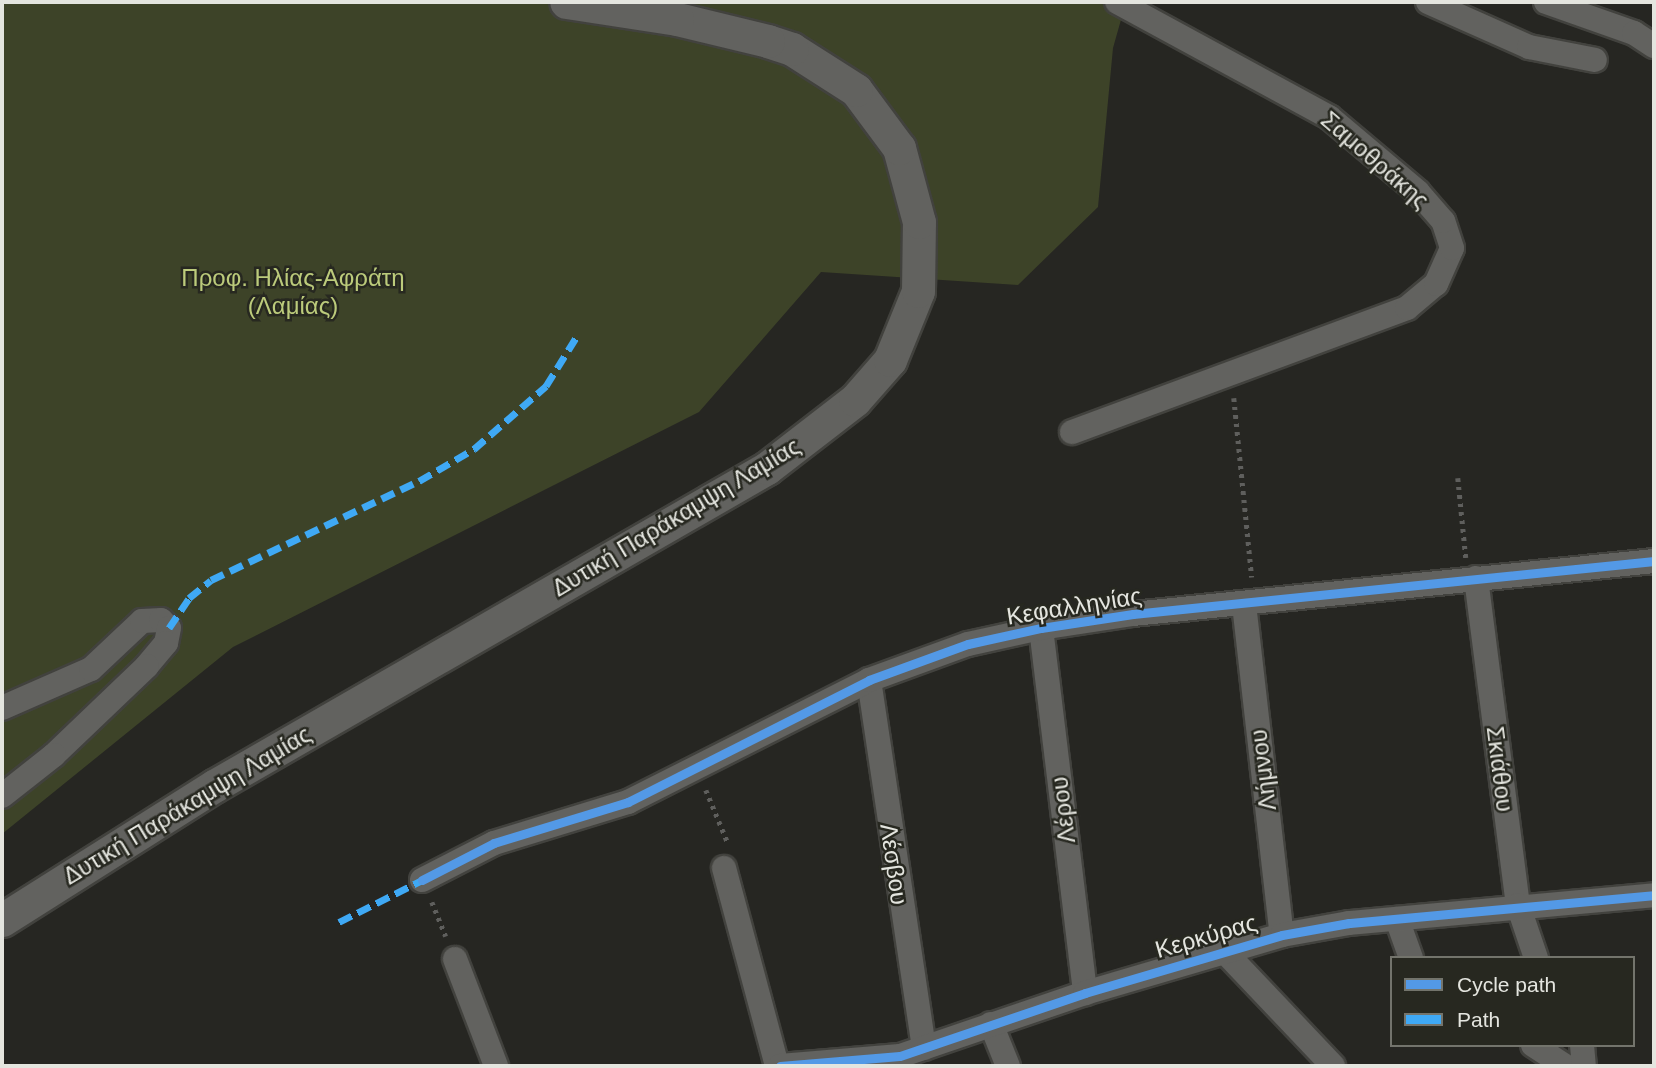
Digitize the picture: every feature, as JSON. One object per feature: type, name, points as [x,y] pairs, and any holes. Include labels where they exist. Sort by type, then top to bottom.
[{"type":"main road","name":"Δυτική Παράκαμψη Λαμίας","points":[[2,920],[214,786],[767,468],[855,400],[890,360],[918,291],[919,222],[899,148],[856,90],[792,49],[768,41],[677,19],[566,2]]},
{"type":"street","name":"Σαμοθράκης","points":[[1072,432],[1232,376],[1425,297],[1447,263],[1450,234],[1418,192],[1329,117],[1117,2]]},
{"type":"street","points":[[1428,2],[1529,47],[1595,60]]},
{"type":"street","points":[[1546,2],[1634,33],[1654,46]]},
{"type":"street","name":"Κεφαλληνίας","points":[[422,880],[494,842],[628,802],[698,769],[869,680],[929,656],[1041,628],[1249,603],[1654,561]]},
{"type":"street","name":"Σκιάθου","points":[[1472,579],[1518,905],[1535,956]]},
{"type":"street","name":"Λήμνου","points":[[1249,603],[1282,935]]},
{"type":"street","points":[[2,708],[91,668],[142,621],[161,620],[169,628],[166,643],[147,666],[54,755],[2,796]]},
{"type":"street","name":"Λέρου","points":[[1041,628],[1085,993]]},
{"type":"street","name":"Λέσβου","points":[[869,680],[924,1048]]},
{"type":"street","points":[[724,868],[778,1066]]},
{"type":"street","name":"Κερκύρας","points":[[778,1066],[878,1059],[924,1048],[1085,993],[1223,950],[1282,935],[1518,905],[1654,895]]},
{"type":"street","points":[[1397,919],[1410,956]]},
{"type":"street","points":[[1223,950],[1333,1066]]},
{"type":"street","points":[[456,959],[496,1066]]},
{"type":"street","points":[[991,1024],[1009,1066]]},
{"type":"street","points":[[1536,1047],[1565,1066]]},
{"type":"street","points":[[1582,1047],[1584,1066]]},
{"type":"path","points":[[1232,376],[1249,603]]},
{"type":"path","points":[[1458,478],[1472,579]]},
{"type":"path","points":[[698,769],[735,862],[724,868]]},
{"type":"path","points":[[422,880],[456,959]]},
{"type":"green space","name":"Προφ. Ηλίας-Αφράτη (Λαμίας)","points":[[2,2],[1126,2],[1113,48],[1098,207],[1018,285],[821,272],[699,412],[233,647],[2,834]]},
{"type":"marked path","points":[[169,628],[189,598],[211,580],[419,481],[474,449],[546,386],[577,336]]},
{"type":"marked path","points":[[339,922],[422,880]]},
{"type":"cycle path","points":[[422,880],[494,843],[628,802],[869,680],[968,644],[1041,628],[1133,614],[1654,561]]},
{"type":"cycle path","points":[[780,1066],[900,1056],[1085,993],[1282,935],[1349,923],[1654,895]]}]
